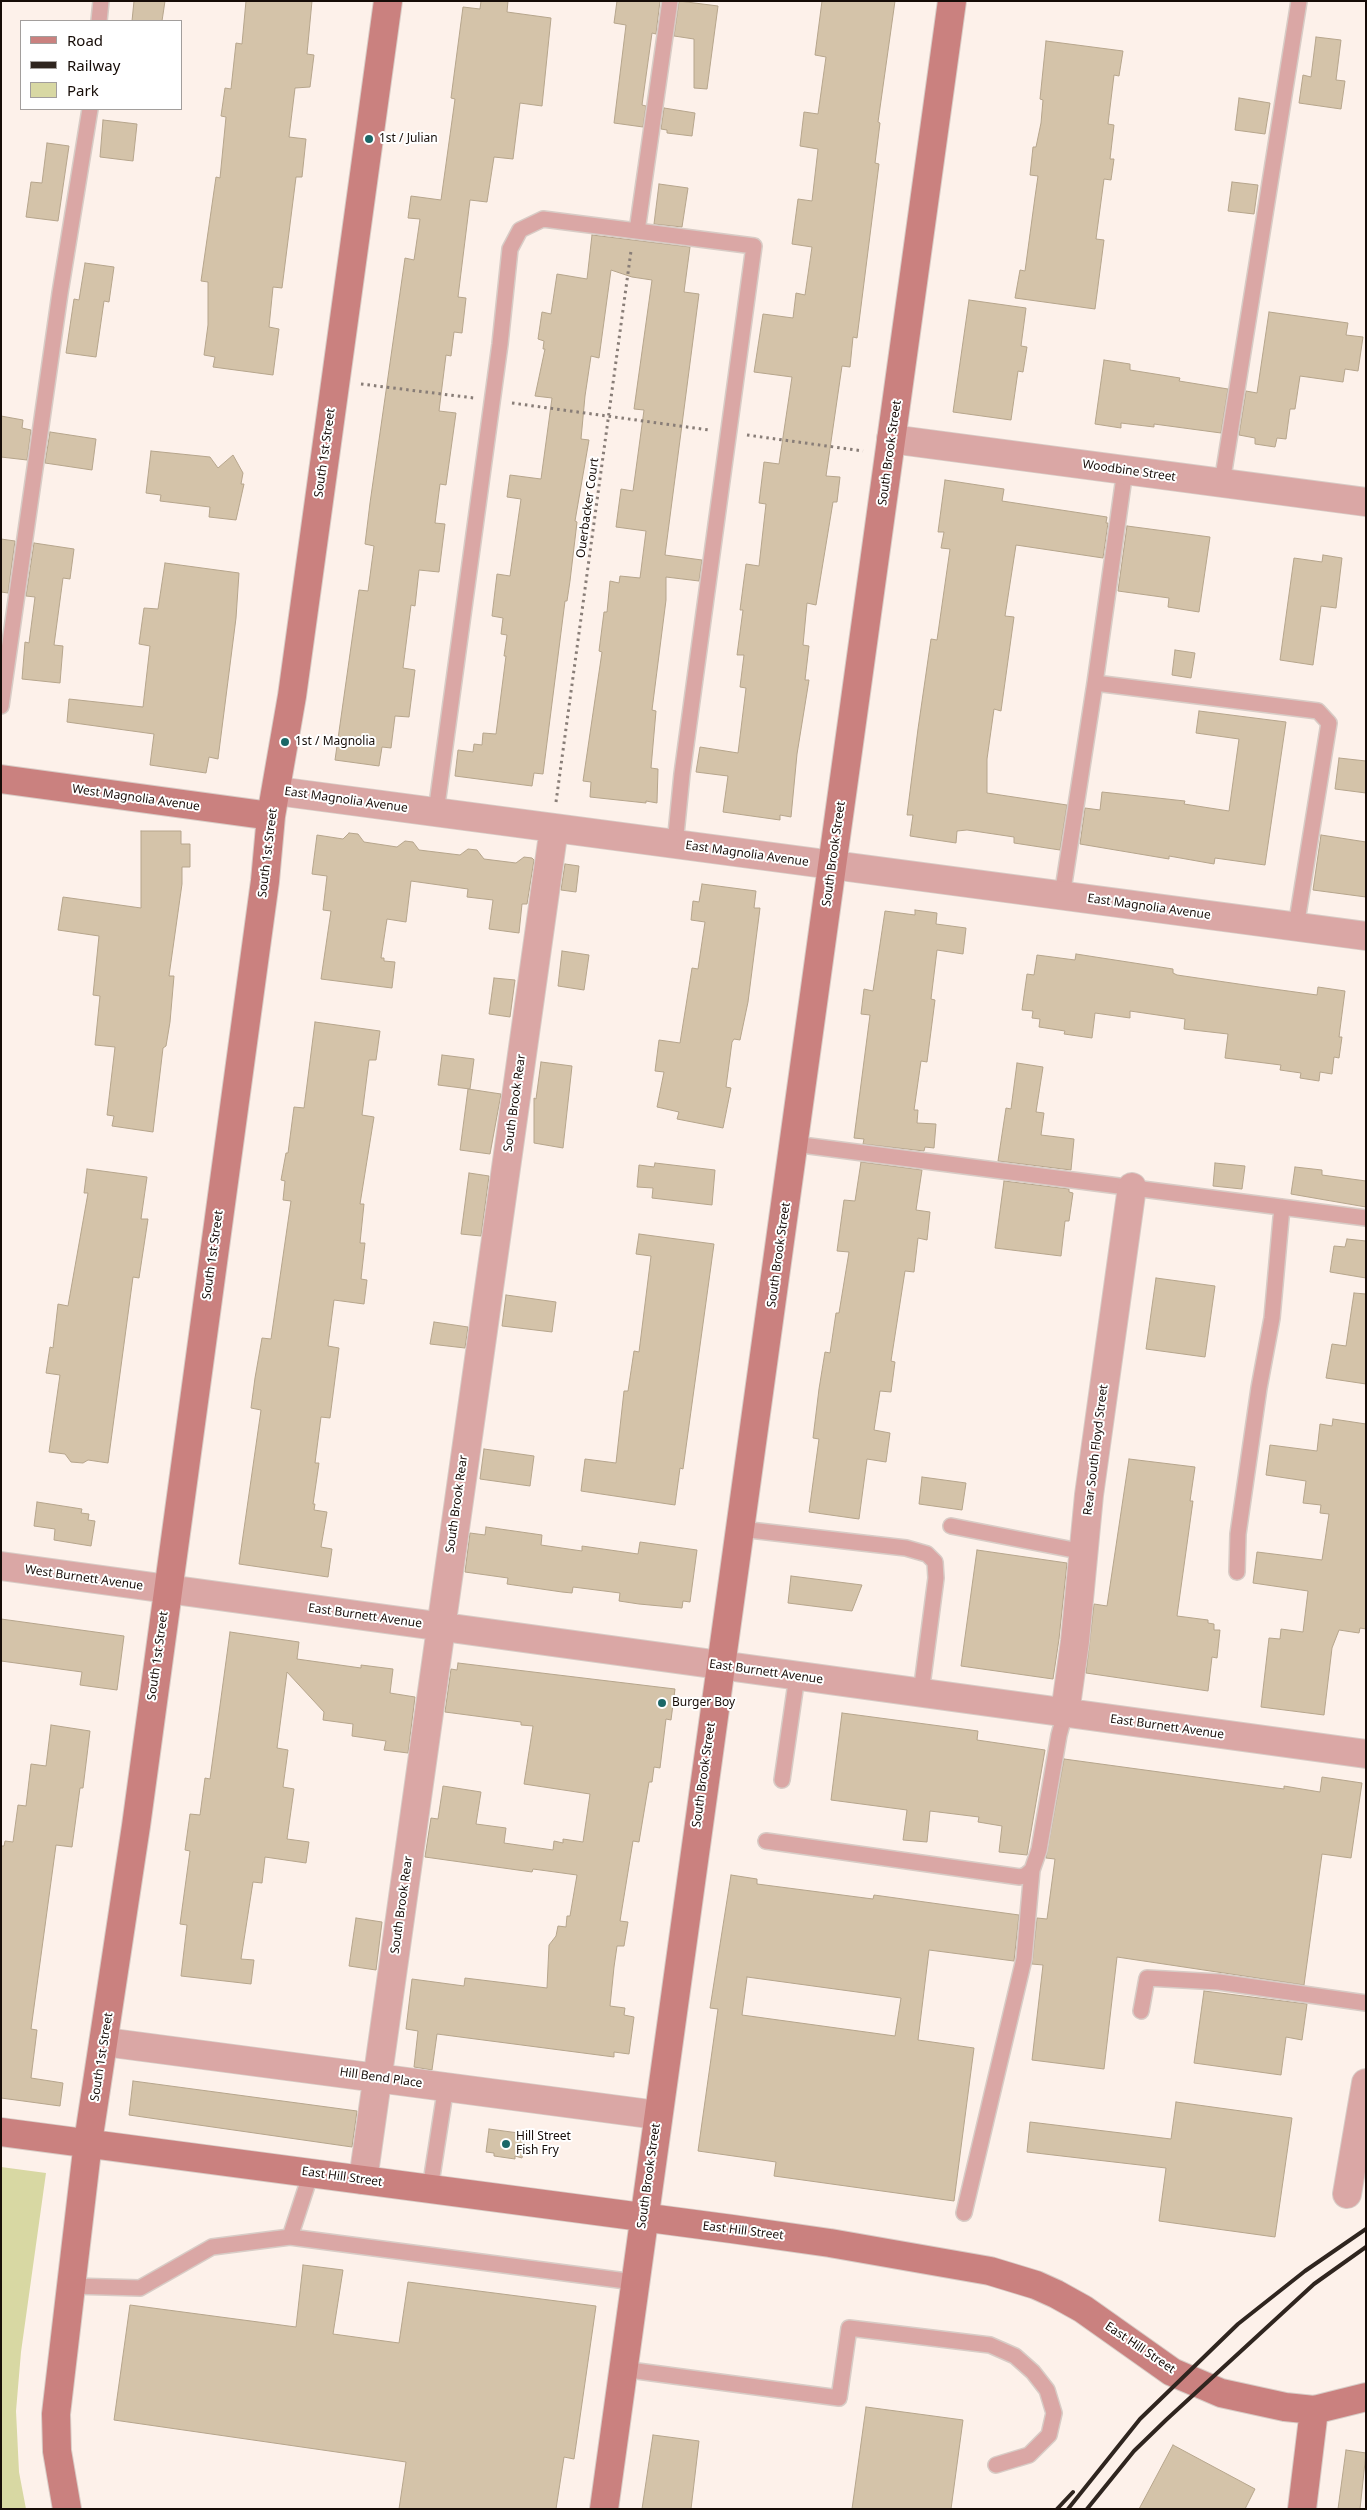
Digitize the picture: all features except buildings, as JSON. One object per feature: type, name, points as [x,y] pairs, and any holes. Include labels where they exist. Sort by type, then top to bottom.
[{"type":"street","name":"South 1st Street","points":[[67,2509],[57,2451],[56,2414],[88,2142],[105,2042],[274,803],[388,1]]},
{"type":"street","name":"South Brook Street","points":[[604,2509],[719,1665],[741,1529],[952,1]]},
{"type":"street","name":"Woodbine Street","points":[[892,439],[1366,502]]},
{"type":"street","name":"West Magnolia Avenue","points":[[1,780],[274,803]]},
{"type":"street","name":"East Magnolia Avenue","points":[[274,803],[436,812],[1366,936]]},
{"type":"street","name":"South Brook Rear","points":[[363,2180],[554,828]]},
{"type":"street","name":"Rear South Floyd Street","points":[[1065,1713],[1089,1495],[1132,1187]]},
{"type":"street","name":"West Burnett Avenue","points":[[1,1566],[167,1589]]},
{"type":"street","name":"East Burnett Avenue","points":[[167,1589],[1366,1754]]},
{"type":"street","name":"Hill Bend Place","points":[[105,2042],[446,2086],[657,2116]]},
{"type":"street","points":[[1347,2194],[1366,2083]]},
{"type":"street","name":"East Hill Street","points":[[1,2132],[88,2142],[830,2243],[999,2274],[1056,2294],[1083,2309],[1172,2372],[1204,2386],[1239,2397],[1285,2407],[1314,2410],[1366,2397]]},
{"type":"street","points":[[1302,2509],[1314,2410]]},
{"type":"lane","points":[[99,20],[101,1]]},
{"type":"lane","points":[[635,231],[670,1]]},
{"type":"lane","points":[[1222,483],[1299,1]]},
{"type":"lane","points":[[1,706],[58,302],[90,110]]},
{"type":"lane","points":[[436,812],[492,400],[510,249],[520,230],[543,219],[754,246],[682,774],[675,844]]},
{"type":"lane","points":[[1062,896],[1125,470]]},
{"type":"lane","points":[[1094,683],[1318,711],[1328,723],[1296,927]]},
{"type":"lane","points":[[794,1144],[1366,1218]]},
{"type":"lane","points":[[1237,1572],[1238,1534],[1259,1388],[1272,1318],[1282,1207]]},
{"type":"lane","points":[[951,1526],[1084,1552]]},
{"type":"lane","points":[[741,1529],[906,1548],[927,1554],[935,1562],[936,1578],[921,1693]]},
{"type":"lane","points":[[782,1780],[797,1676]]},
{"type":"lane","points":[[964,2213],[1024,1959],[1032,1870],[1039,1850],[1059,1735],[1065,1713]]},
{"type":"lane","points":[[766,1841],[1020,1877],[1032,1870]]},
{"type":"lane","points":[[1141,2011],[1147,1978],[1219,1982],[1366,2003]]},
{"type":"lane","points":[[430,2189],[446,2086]]},
{"type":"lane","points":[[290,2237],[311,2173]]},
{"type":"lane","points":[[72,2286],[140,2288],[212,2247],[290,2237],[634,2282]]},
{"type":"lane","points":[[622,2370],[839,2398],[849,2328],[990,2345],[1015,2356],[1033,2372],[1048,2390],[1054,2412],[1049,2435],[1029,2455],[996,2464]]},
{"type":"path","name":"Ouerbacker Court","points":[[558,788],[635,231]]},
{"type":"path","points":[[369,385],[850,448]]},
{"type":"green space","points":[[1,2167],[46,2173],[21,2352],[16,2411],[19,2472],[26,2509],[1,2509]]},
{"type":"railway","points":[[1068,2509],[1140,2419],[1238,2324],[1305,2271],[1366,2229]]},
{"type":"railway","points":[[1087,2509],[1134,2451],[1166,2420],[1314,2284],[1366,2247]]},
{"type":"railway","points":[[1057,2509],[1073,2492]]},
{"type":"place","name":"1st / Julian","points":[[369,139]]},
{"type":"place","name":"1st / Magnolia","points":[[285,742]]},
{"type":"place","name":"Burger Boy","points":[[662,1703]]},
{"type":"place","name":"Hill Street Fish Fry","points":[[506,2144]]}]
